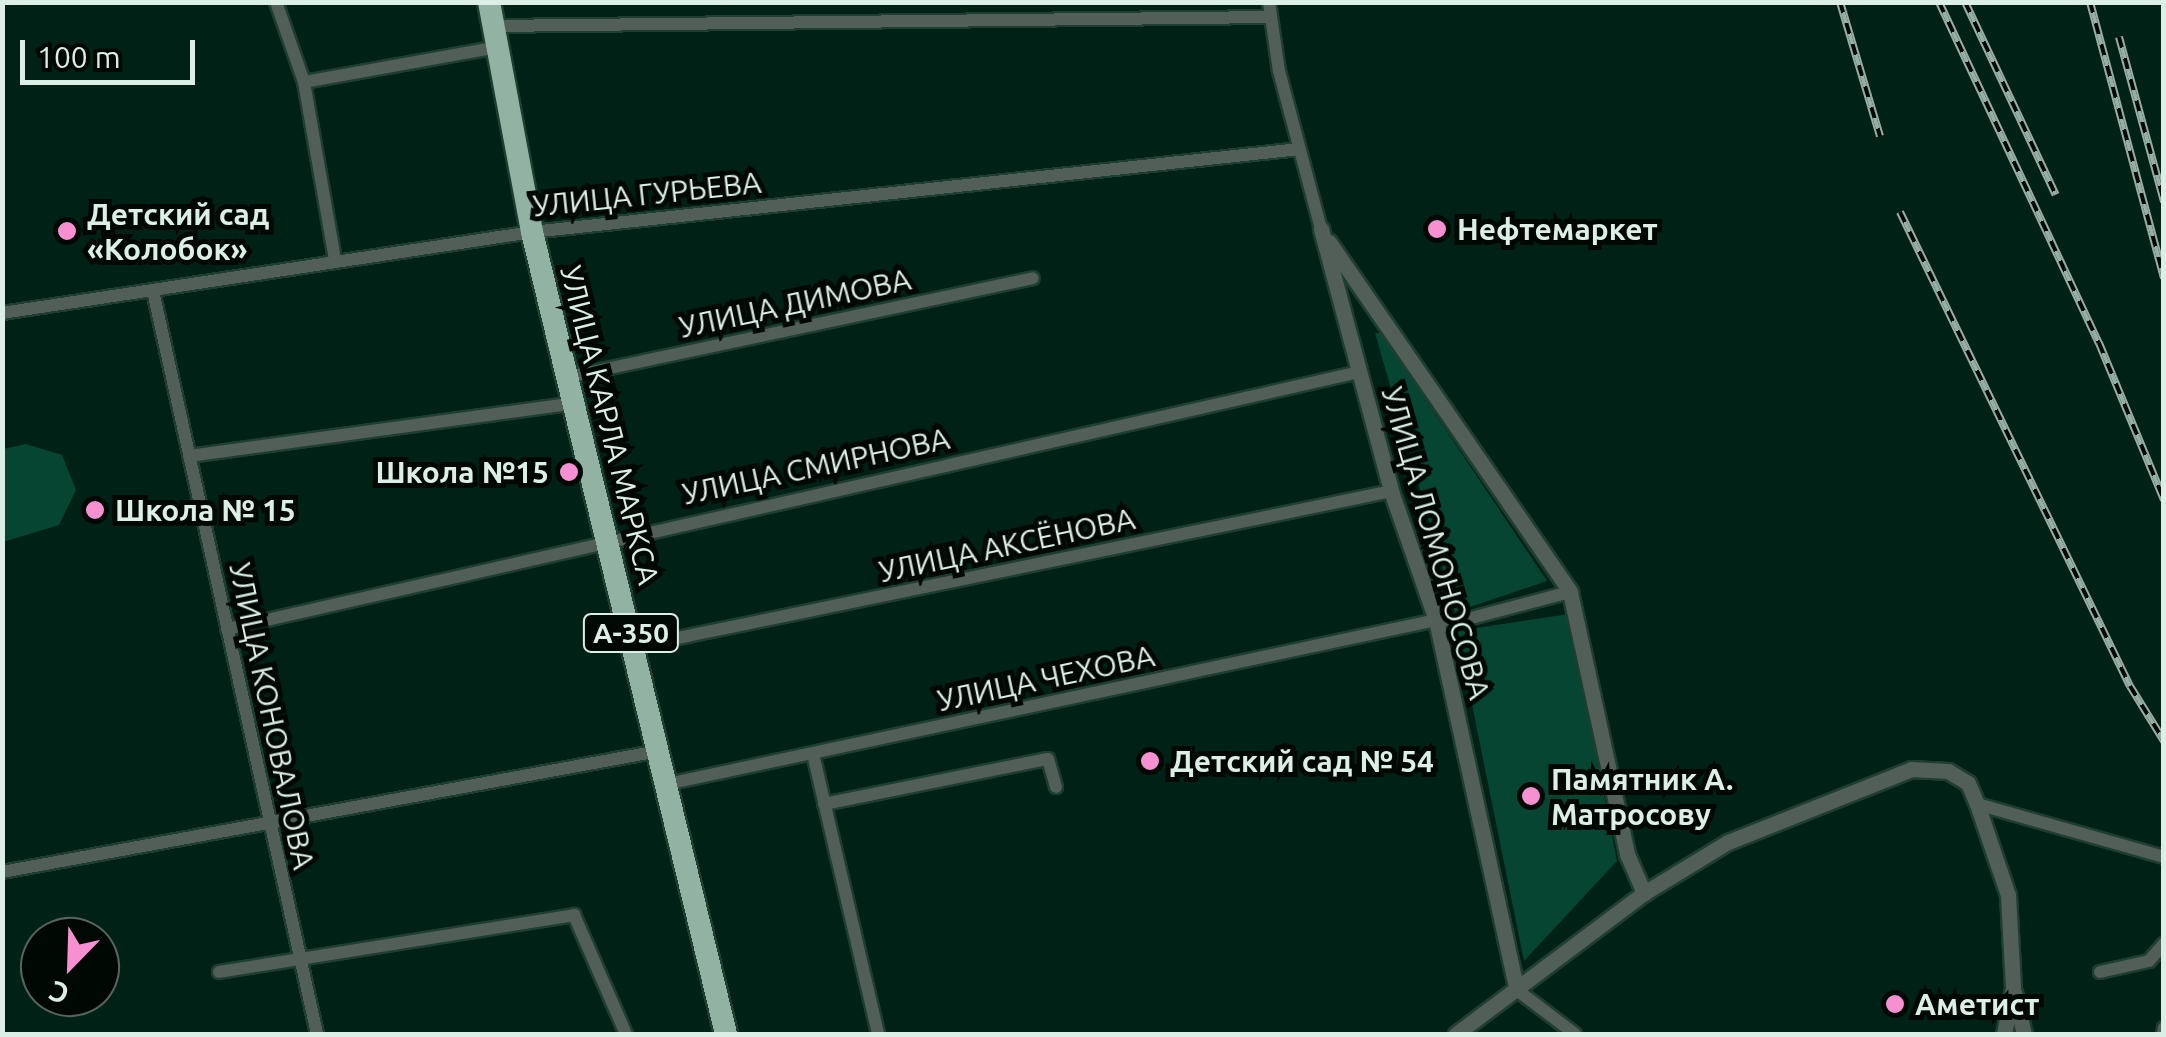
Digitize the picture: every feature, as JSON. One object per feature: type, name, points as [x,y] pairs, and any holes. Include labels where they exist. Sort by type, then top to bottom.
[{"type":"highway","name":"УЛИЦА КАРЛА МАРКСА","points":[[491,26],[532,232],[726,1034]]},
{"type":"street","points":[[276,2],[304,82],[335,260]]},
{"type":"street","points":[[304,82],[491,26],[1269,10]]},
{"type":"street","name":"УЛИЦА ЛОМОНОСОВА","points":[[1269,10],[1300,149],[1391,492],[1436,620],[1517,990]]},
{"type":"street","name":"УЛИЦА ГУРЬЕВА","points":[[2,313],[532,232],[1300,149]]},
{"type":"street","name":"УЛИЦА ЛОМОНОСОВА","points":[[1321,229],[1570,592],[1627,854],[1644,893]]},
{"type":"street","name":"УЛИЦА ДИМОВА","points":[[568,378],[1033,278]]},
{"type":"street","name":"УЛИЦА КОНОВАЛОВА","points":[[153,291],[316,1034]]},
{"type":"street","name":"УЛИЦА СМИРНОВА","points":[[227,628],[608,538],[1359,372]]},
{"type":"street","points":[[189,456],[574,403]]},
{"type":"street","name":"УЛИЦА АКСЁНОВА","points":[[634,648],[1391,492]]},
{"type":"street","name":"УЛИЦА ЧЕХОВА","points":[[668,784],[1436,620],[1460,621],[1570,592]]},
{"type":"street","points":[[2,872],[660,750]]},
{"type":"street","points":[[812,754],[878,1034]]},
{"type":"street","points":[[824,804],[1048,760],[1056,787]]},
{"type":"street","points":[[1456,1034],[1644,893],[1728,842],[1911,769],[1948,771],[1968,783],[1977,804],[2008,895],[2014,988],[2024,1034]]},
{"type":"street","points":[[1977,804],[2164,857]]},
{"type":"street","points":[[219,972],[574,915],[626,1034]]},
{"type":"street","points":[[2100,972],[2149,962],[2164,944]]},
{"type":"street","points":[[2004,1034],[2014,988]]},
{"type":"street","points":[[1517,990],[1575,1034]]},
{"type":"green space","points":[[1375,333],[1381,333],[1547,581],[1455,612]]},
{"type":"green space","points":[[26,444],[62,455],[76,490],[59,525],[3,542],[3,449]]},
{"type":"green space","points":[[1569,614],[1617,861],[1524,961],[1457,631]]},
{"type":"railway","points":[[1840,2],[1880,136]]},
{"type":"railway","points":[[1939,2],[2099,343],[2164,500]]},
{"type":"railway","points":[[1965,2],[2056,195]]},
{"type":"railway","points":[[2090,2],[2164,278]]},
{"type":"railway","points":[[2119,37],[2164,202]]},
{"type":"railway","points":[[1900,212],[2130,686],[2164,741]]},
{"type":"place","name":"Нефтемаркет","points":[[1437,229]]},
{"type":"place","name":"Детский сад «Колобок»","points":[[67,231]]},
{"type":"place","name":"Школа №15","points":[[569,472]]},
{"type":"place","name":"Школа № 15","points":[[95,510]]},
{"type":"place","name":"Детский сад № 54","points":[[1150,761]]},
{"type":"place","name":"Памятник А. Матросову","points":[[1531,796]]},
{"type":"place","name":"Аметист","points":[[1895,1004]]}]
